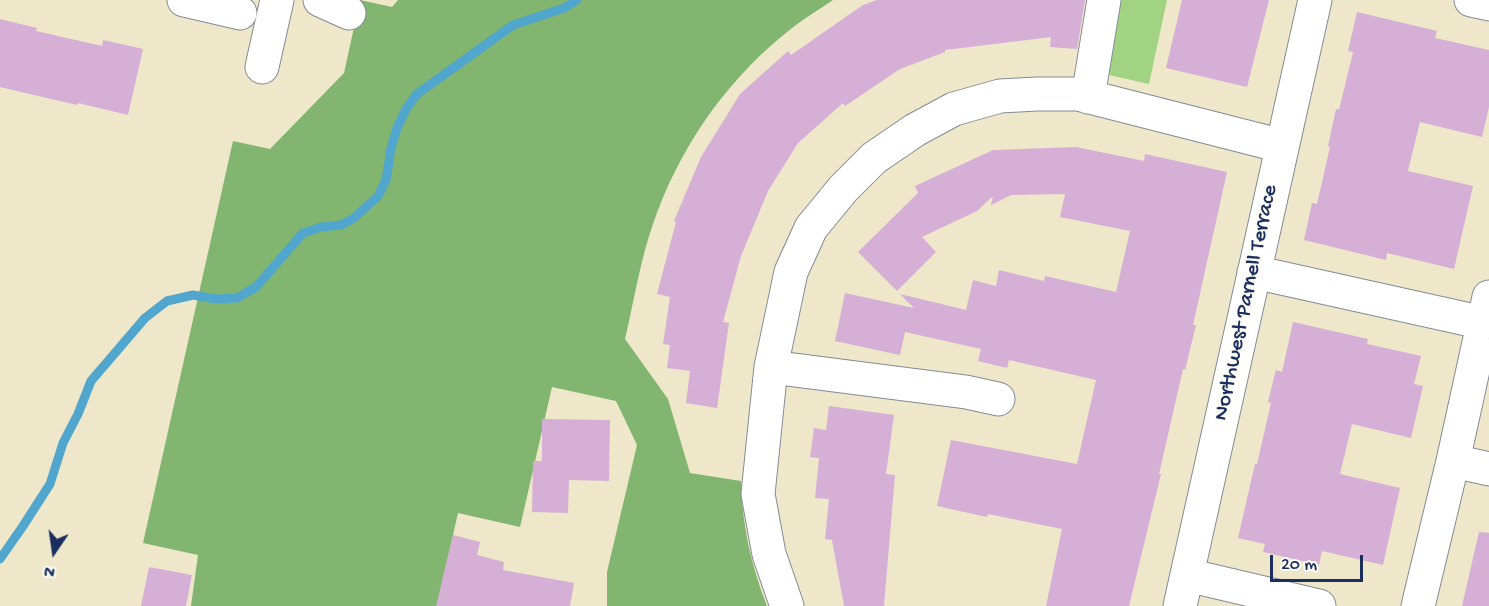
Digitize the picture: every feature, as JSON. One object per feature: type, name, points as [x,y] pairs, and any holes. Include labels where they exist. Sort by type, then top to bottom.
[{"type":"street","points":[[184,0],[240,13]]},
{"type":"street","points":[[262,67],[277,0]]},
{"type":"street","points":[[1088,97],[1104,0]]},
{"type":"street","name":"Northwest Parnell Terrace","points":[[1184,591],[1314,0]]},
{"type":"street","points":[[1471,0],[1489,4]]},
{"type":"street","points":[[787,606],[769,554],[758,494],[771,367],[791,272],[811,228],[843,189],[874,158],[915,130],[954,110],[1000,96],[1037,94],[1078,94],[1282,146]]},
{"type":"street","points":[[1254,272],[1486,310],[1418,606]]},
{"type":"street","points":[[771,367],[966,392],[998,399]]},
{"type":"street","points":[[1453,461],[1489,469]]},
{"type":"street","points":[[1184,591],[1319,606]]},
{"type":"green space","points":[[360,0],[392,7],[398,0],[833,0],[793,27],[760,56],[721,98],[689,146],[663,197],[648,238],[625,339],[668,399],[690,473],[741,481],[748,545],[767,606],[607,606],[607,572],[637,445],[616,401],[552,387],[520,527],[458,513],[437,606],[191,606],[198,555],[143,543],[233,141],[270,149],[344,73]]},
{"type":"green space","points":[[1118,0],[1167,0],[1149,84],[1109,75]]},
{"type":"building","points":[[877,0],[1085,0],[1077,49],[1050,47],[1051,37],[945,50],[945,52],[900,69],[845,106],[843,103],[798,143],[768,191],[741,256],[723,322],[729,323],[717,408],[686,403],[690,371],[667,368],[670,345],[663,344],[670,297],[657,294],[676,222],[674,221],[701,157],[740,94],[788,51],[791,55],[863,5]]},
{"type":"building","points":[[1182,0],[1269,0],[1247,87],[1166,68]]},
{"type":"building","points":[[1357,12],[1437,31],[1435,38],[1489,50],[1489,107],[1482,137],[1420,122],[1408,171],[1473,186],[1454,269],[1387,253],[1386,260],[1304,240],[1312,203],[1317,204],[1336,109],[1339,110],[1353,52],[1348,51]]},
{"type":"building","points":[[0,19],[37,28],[36,31],[102,46],[103,40],[143,49],[128,115],[0,87]]},
{"type":"building","points":[[1076,147],[1144,161],[1145,154],[1227,172],[1193,325],[1196,325],[1185,370],[1183,369],[1159,474],[1161,474],[1129,606],[1046,606],[1062,529],[937,506],[951,440],[1077,464],[1096,380],[1009,360],[1007,368],[978,361],[981,349],[905,332],[900,355],[835,341],[845,293],[914,308],[900,294],[966,310],[973,280],[996,286],[999,270],[1044,281],[1045,276],[1116,292],[1130,231],[1060,217],[1065,194],[1011,195],[991,205],[993,196],[977,211],[922,237],[936,252],[897,291],[858,252],[918,193],[915,186],[993,150]]},
{"type":"building","points":[[1293,322],[1368,339],[1367,344],[1421,356],[1414,384],[1423,386],[1411,438],[1352,424],[1340,474],[1400,488],[1383,565],[1322,551],[1319,565],[1263,552],[1265,544],[1238,538],[1271,403],[1268,402],[1276,370],[1282,372]]},
{"type":"building","points":[[829,406],[894,415],[886,474],[895,475],[884,606],[844,606],[832,540],[825,539],[829,499],[815,498],[819,458],[810,457],[814,428],[826,430]]},
{"type":"building","points":[[542,419],[610,420],[609,481],[569,480],[568,513],[532,512],[533,461],[542,461]]},
{"type":"building","points":[[1479,532],[1489,533],[1489,606],[1462,606]]},
{"type":"building","points":[[453,535],[480,542],[477,555],[504,562],[503,570],[574,583],[570,606],[436,606]]},
{"type":"building","points":[[149,567],[192,575],[186,606],[141,606]]},
{"type":"waterway","points":[[0,559],[50,484],[63,443],[91,381],[145,318],[167,301],[193,295],[216,299],[237,298],[256,287],[303,233],[321,227],[341,225],[354,218],[378,196],[386,180],[397,128],[406,109],[417,94],[513,25],[564,8],[577,0]]}]
